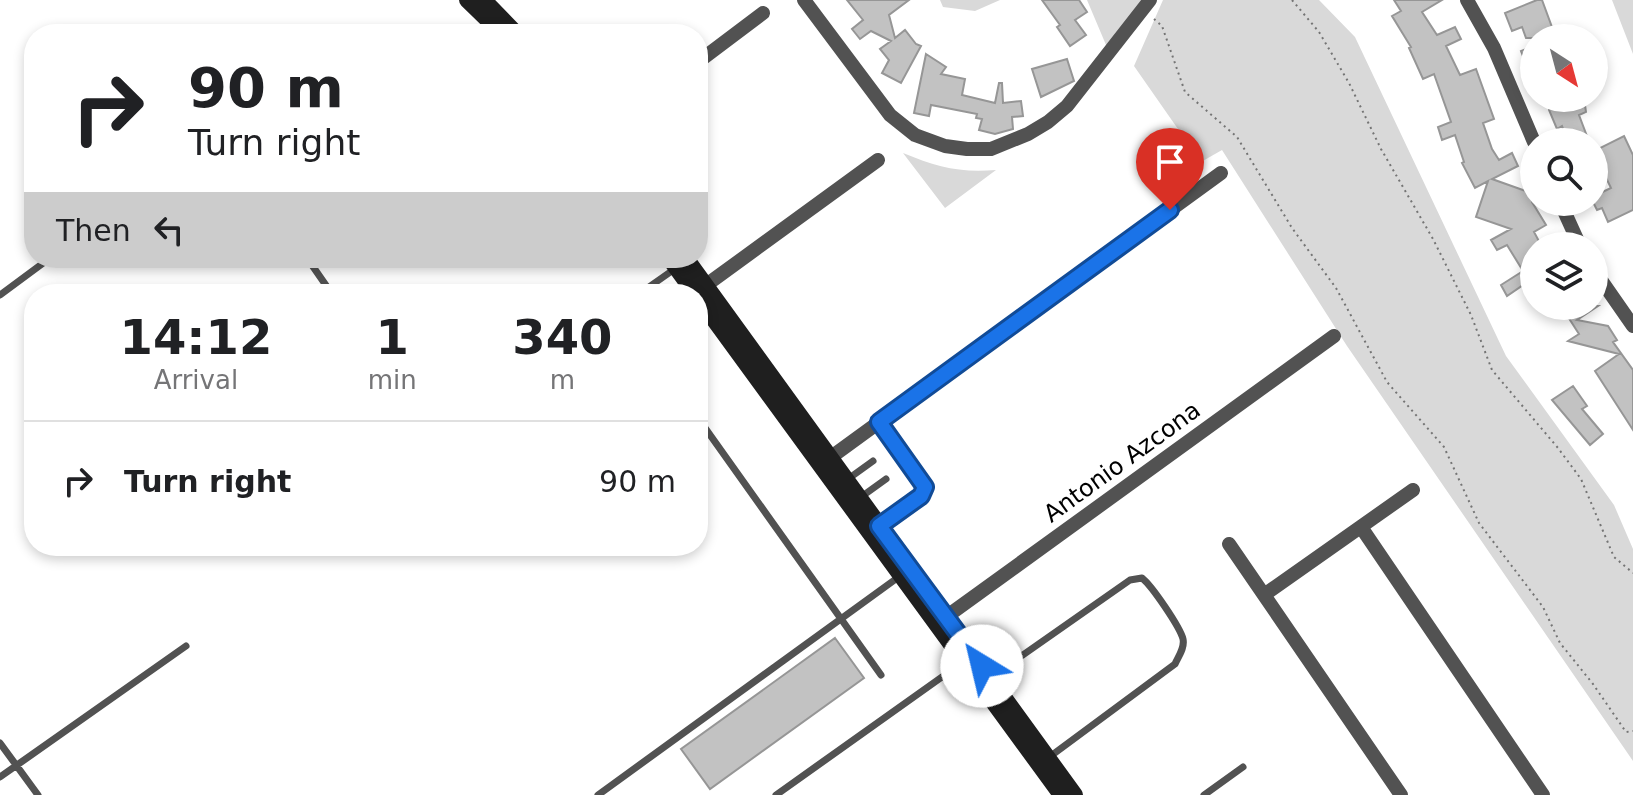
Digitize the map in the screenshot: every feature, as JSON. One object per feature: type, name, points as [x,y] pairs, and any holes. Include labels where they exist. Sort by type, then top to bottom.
[{"type":"main road","points":[[467,0],[492,24]]},
{"type":"main road","points":[[484,0],[507,24]]},
{"type":"main road","points":[[708,306],[940,620],[1048,758],[1058,784]]},
{"type":"main road","points":[[708,322],[824,462],[846,480],[879,526],[905,572]]},
{"type":"main road","points":[[973,661],[1058,784],[1075,795]]},
{"type":"street","points":[[804,0],[890,115],[915,135],[945,146],[967,149],[991,149],[1048,122],[1067,106],[1147,4]]},
{"type":"street","points":[[1467,0],[1494,48],[1528,128]]},
{"type":"street","points":[[708,54],[763,13]]},
{"type":"street","points":[[708,286],[878,160]]},
{"type":"street","points":[[824,462],[1221,173]]},
{"type":"street","points":[[1608,290],[1633,326]]},
{"type":"street","name":"Antonio Azcona","points":[[940,620],[1334,336]]},
{"type":"street","points":[[1264,595],[1413,490]]},
{"type":"street","points":[[1361,527],[1543,795]]},
{"type":"street","points":[[1229,544],[1401,795]]},
{"type":"lane","points":[[0,295],[36,268]]},
{"type":"lane","points":[[651,284],[669,268]]},
{"type":"lane","points":[[879,422],[905,465],[924,484],[924,494],[879,526]]},
{"type":"lane","points":[[708,432],[881,675]]},
{"type":"lane","points":[[846,480],[873,461]]},
{"type":"lane","points":[[859,498],[886,479]]},
{"type":"lane","points":[[598,795],[905,572]]},
{"type":"lane","points":[[776,795],[973,661],[1020,657],[1130,580],[1142,578],[1152,586],[1183,639],[1182,650],[1175,664],[1048,758]]},
{"type":"lane","points":[[0,777],[186,646]]},
{"type":"lane","points":[[0,743],[38,795]]},
{"type":"lane","points":[[1204,795],[1243,767]]},
{"type":"path","points":[[1292,0],[1319,32],[1349,83],[1471,315],[1492,370],[1581,479],[1614,557],[1633,573]]},
{"type":"path","points":[[1147,4],[1162,26],[1185,92],[1237,137],[1292,228],[1336,288],[1387,382],[1444,447],[1479,523],[1543,607],[1560,643],[1626,732],[1633,731]]},
{"type":"shaded area","points":[[940,0],[1000,0],[975,11],[943,7]]},
{"type":"shaded area","points":[[1087,0],[1151,0],[1109,52]]},
{"type":"shaded area","points":[[1163,0],[1319,0],[1355,37],[1506,356],[1614,505],[1633,549],[1633,761],[1347,346],[1222,150],[1201,162],[1134,66]]},
{"type":"shaded area","points":[[1612,0],[1633,0],[1633,54]]},
{"type":"shaded area","points":[[903,153],[948,168],[996,170],[945,208]]},
{"type":"building","points":[[847,0],[909,0],[889,15],[895,38],[905,30],[921,46],[901,83],[882,73],[889,60],[880,49],[891,41],[871,31],[860,39],[852,29],[863,20]]},
{"type":"building","points":[[1042,0],[1079,0],[1087,12],[1075,20],[1086,35],[1070,46]]},
{"type":"building","points":[[1394,0],[1442,0],[1422,12],[1437,35],[1455,27],[1461,39],[1446,46],[1460,75],[1476,69],[1494,119],[1483,123],[1492,149],[1499,160],[1512,153],[1518,166],[1492,179],[1520,189],[1520,216],[1541,216],[1546,225],[1534,232],[1520,232],[1520,266],[1507,245],[1497,250],[1491,240],[1511,229],[1476,217],[1488,181],[1475,188],[1462,163],[1455,135],[1442,140],[1438,127],[1451,122],[1434,74],[1423,79],[1411,47],[1392,16],[1401,11]]},
{"type":"building","points":[[1542,0],[1551,24],[1520,24],[1520,28],[1512,31],[1505,13]]},
{"type":"building","points":[[926,54],[946,67],[941,74],[965,79],[962,95],[995,103],[999,83],[1002,83],[1003,103],[1021,101],[1023,116],[1012,117],[1013,129],[995,134],[979,130],[982,119],[976,118],[977,114],[931,105],[929,116],[914,113]]},
{"type":"building","points":[[1067,59],[1074,81],[1041,97],[1032,69]]},
{"type":"building","points":[[1550,112],[1586,112],[1579,115],[1584,128],[1557,128]]},
{"type":"building","points":[[1624,136],[1633,155],[1633,210],[1608,222],[1605,216],[1608,216],[1608,189],[1611,188],[1608,182],[1608,144]]},
{"type":"building","points":[[1520,273],[1520,287],[1507,296],[1501,285]]},
{"type":"building","points":[[1570,320],[1608,326],[1617,340],[1613,342],[1633,370],[1633,430],[1595,371],[1619,354],[1568,341],[1579,334]]},
{"type":"building","points":[[1573,386],[1587,406],[1582,409],[1603,434],[1590,445],[1552,400]]},
{"type":"building","points":[[835,638],[864,678],[710,789],[681,749]]},
{"type":"route","points":[[982,666],[879,526],[924,494],[925,487],[879,422],[1170,210]]}]
